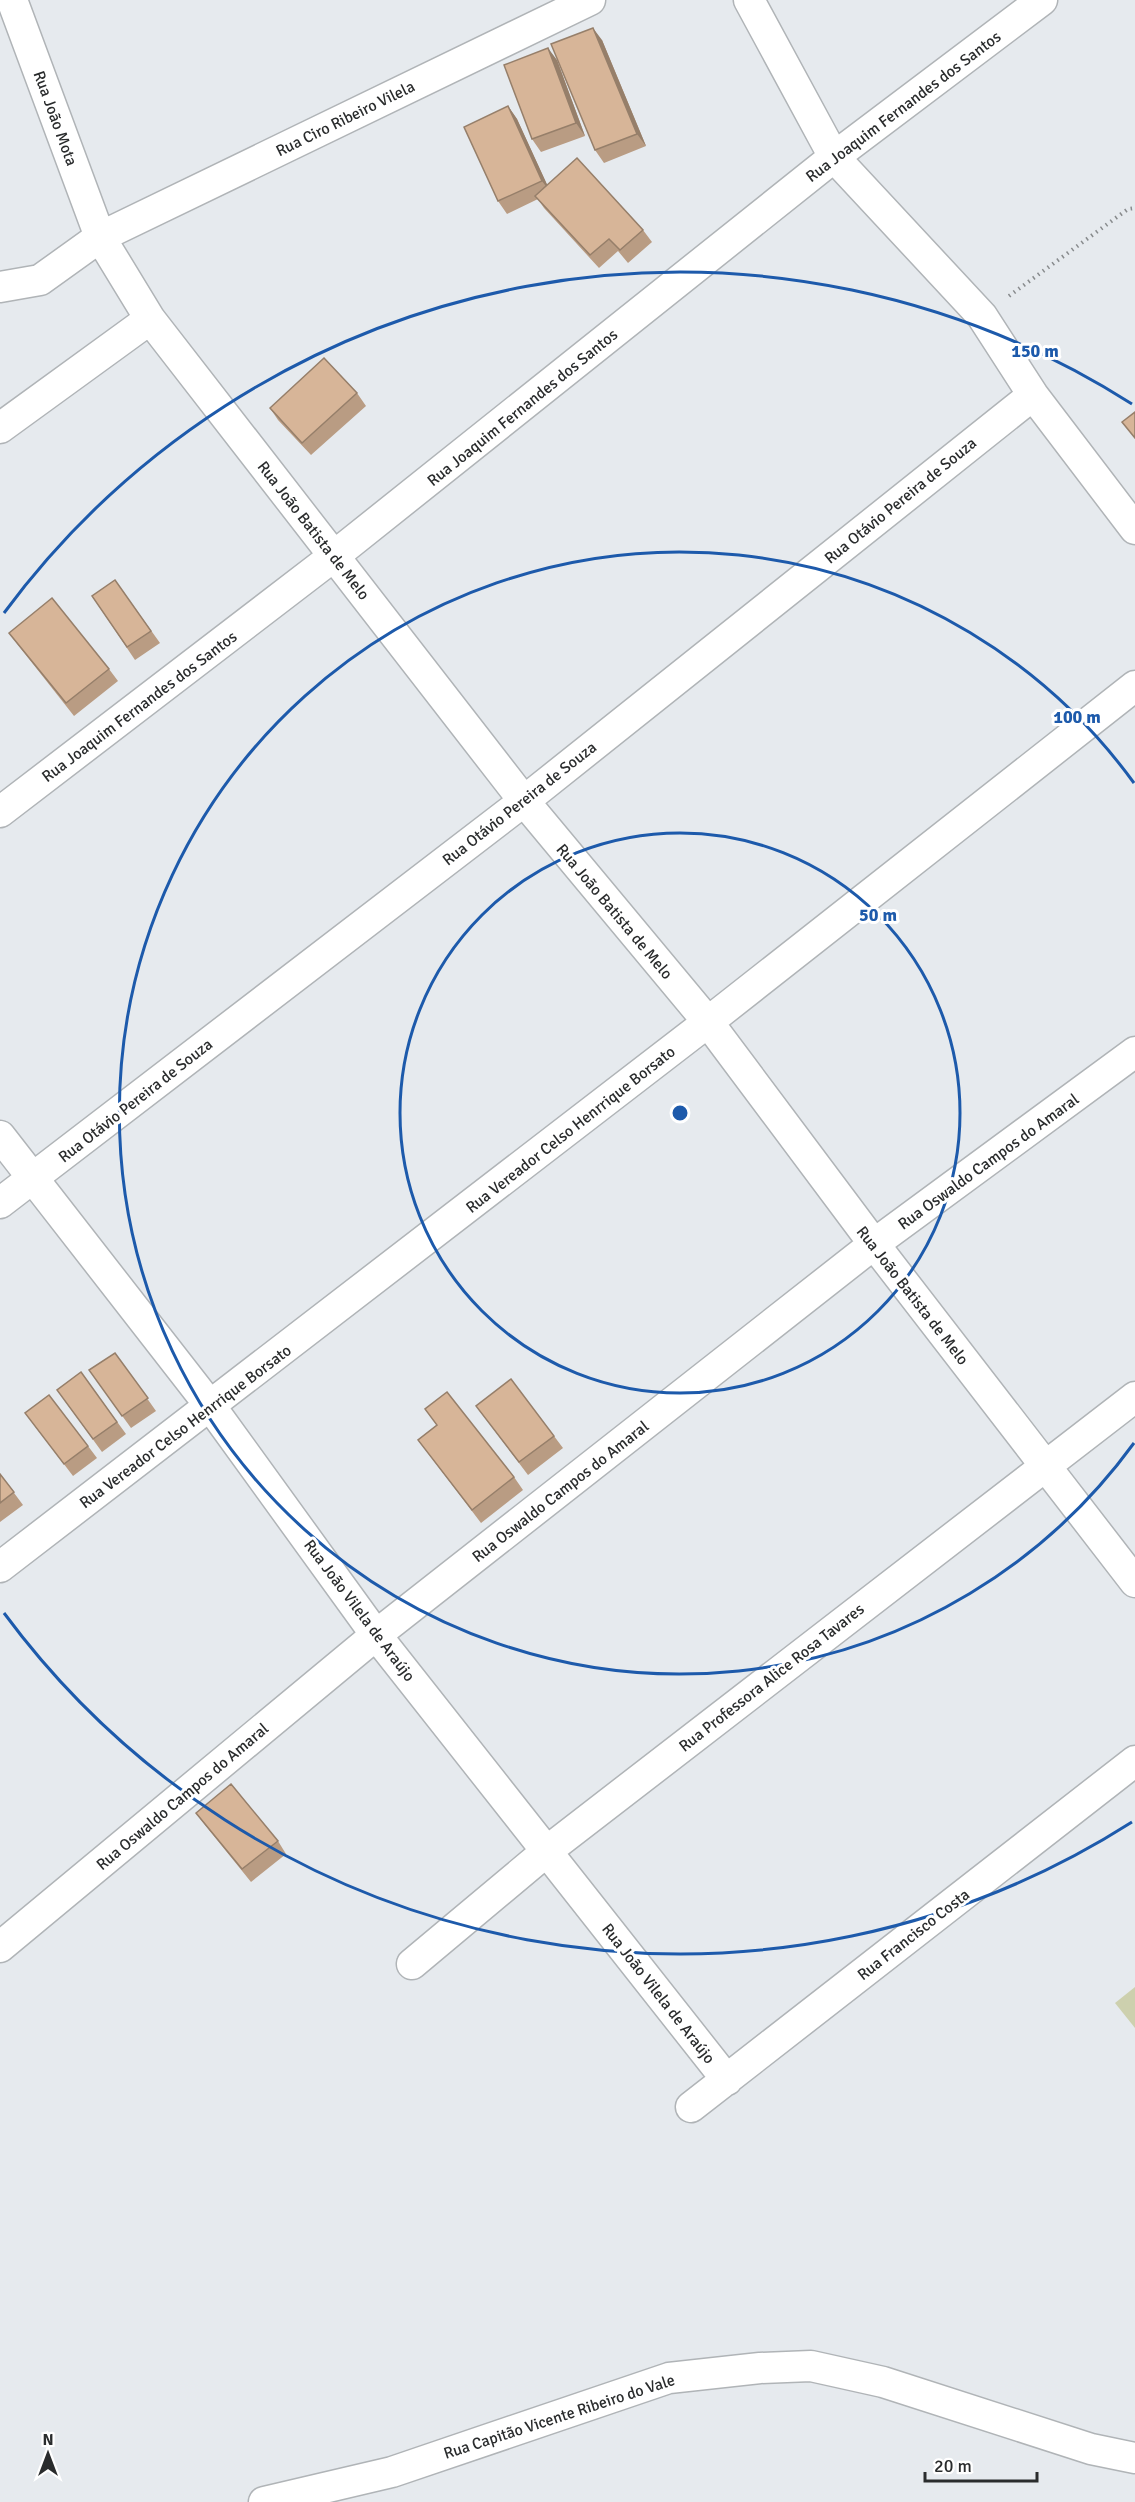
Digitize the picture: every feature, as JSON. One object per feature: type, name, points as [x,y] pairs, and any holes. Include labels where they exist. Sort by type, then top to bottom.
[{"type":"street","name":"Rua João Mota","points":[[12,0],[100,237]]},
{"type":"street","name":"Rua Ciro Ribeiro Vilela","points":[[0,287],[40,280],[100,237],[590,0]]},
{"type":"street","points":[[749,0],[834,157],[982,316],[1032,394],[1135,529]]},
{"type":"street","name":"Rua Joaquim Fernandes dos Santos","points":[[0,812],[334,556],[834,157],[1042,0]]},
{"type":"street","name":"Rua João Batista de Melo","points":[[100,237],[150,319],[524,801],[708,1022],[874,1245],[1135,1582]]},
{"type":"street","points":[[0,428],[150,319]]},
{"type":"street","name":"Rua Otávio Pereira de Souza","points":[[0,1203],[524,801],[1032,394]]},
{"type":"street","name":"Rua Vereador Celso Henrrique Borsato","points":[[0,1567],[211,1407],[708,1022],[1135,686]]},
{"type":"street","name":"Rua Oswaldo Campos do Amaral","points":[[0,1947],[376,1635],[874,1245],[1135,1052]]},
{"type":"street","name":"Rua João Vilela de Araújo","points":[[0,1136],[211,1407],[376,1635],[727,2080]]},
{"type":"street","name":"Rua Professora Alice Rosa Tavares","points":[[412,1964],[547,1851],[1135,1397]]},
{"type":"street","name":"Rua Francisco Costa","points":[[691,2107],[1135,1761]]},
{"type":"street","name":"Rua Capitão Vicente Ribeiro do Vale","points":[[264,2502],[392,2472],[669,2378],[760,2368],[811,2366],[883,2382],[1091,2449],[1135,2458]]},
{"type":"path","points":[[982,316],[1128,209],[1135,208]]},
{"type":"green space","points":[[1135,1987],[1135,2028],[1115,2003]]},
{"type":"building","points":[[593,28],[637,134],[595,150],[551,44]]},
{"type":"building","points":[[548,48],[576,123],[532,139],[504,65]]},
{"type":"building","points":[[508,106],[542,181],[498,201],[464,127]]},
{"type":"building","points":[[577,158],[643,230],[620,250],[609,239],[590,255],[535,196]]},
{"type":"building","points":[[324,358],[357,393],[302,443],[270,408]]},
{"type":"building","points":[[1135,412],[1135,438],[1122,422]]},
{"type":"building","points":[[115,580],[151,631],[127,647],[92,596]]},
{"type":"building","points":[[52,598],[109,669],[66,703],[9,633]]},
{"type":"building","points":[[115,1353],[148,1398],[122,1416],[89,1370]]},
{"type":"building","points":[[81,1372],[117,1422],[93,1439],[57,1390]]},
{"type":"building","points":[[511,1379],[554,1436],[519,1462],[476,1406]]},
{"type":"building","points":[[447,1392],[514,1477],[472,1510],[418,1440],[437,1425],[425,1409]]},
{"type":"building","points":[[49,1395],[88,1446],[64,1464],[25,1413]]},
{"type":"building","points":[[0,1474],[14,1492],[0,1503]]},
{"type":"building","points":[[231,1784],[278,1841],[242,1869],[196,1813]]}]
